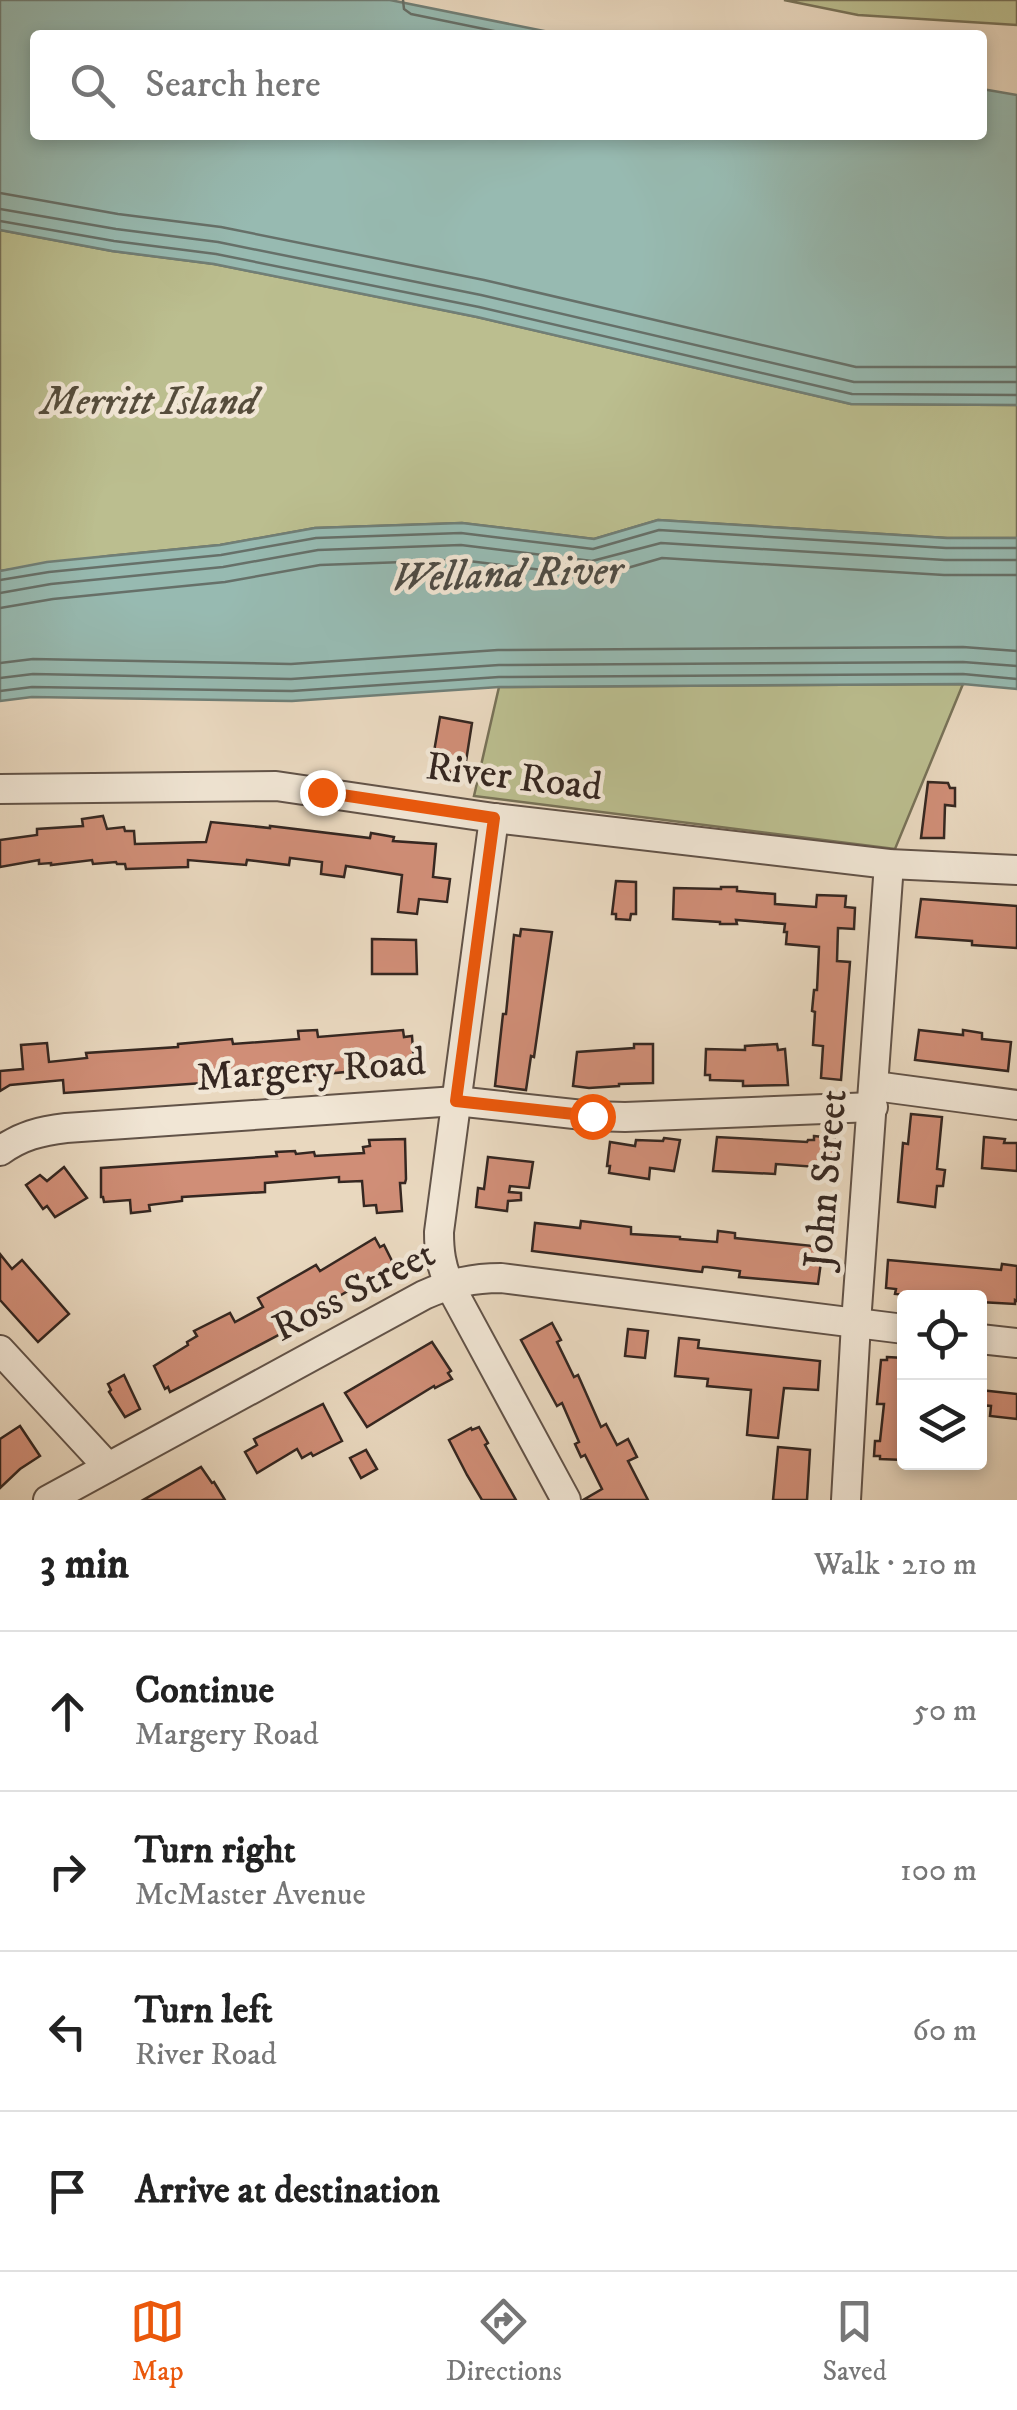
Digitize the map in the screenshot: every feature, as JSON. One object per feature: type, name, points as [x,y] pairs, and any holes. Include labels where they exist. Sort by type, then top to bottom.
[{"type":"street","name":"River Road","points":[[0,789],[276,786],[494,818],[889,864],[1017,870]]},
{"type":"street","points":[[494,818],[438,1232],[442,1267],[449,1284],[566,1500]]},
{"type":"street","name":"John Street","points":[[846,1500],[889,864]]},
{"type":"street","name":"Margery Road","points":[[0,1151],[35,1132],[66,1128],[456,1101],[625,1117],[874,1096],[1017,1105]]},
{"type":"street","name":"Ross Street","points":[[48,1500],[449,1284],[476,1278],[502,1278],[897,1329]]},
{"type":"street","points":[[987,1340],[1017,1343]]},
{"type":"street","points":[[0,1350],[108,1467]]},
{"type":"green space","points":[[784,0],[1017,0],[1017,25],[858,15]]},
{"type":"green space","name":"Merritt Island","points":[[0,230],[112,251],[214,264],[477,317],[851,404],[1017,405],[1017,538],[947,538],[658,520],[594,539],[462,523],[315,528],[220,545],[0,571]]},
{"type":"green space","points":[[963,684],[895,849],[474,796],[499,687]]},
{"type":"water","points":[[0,0],[390,0],[539,30],[30,30],[30,140],[987,140],[987,90],[1017,95],[1017,405],[851,404],[477,317],[214,264],[112,251],[0,230]]},
{"type":"water","name":"Welland River","points":[[658,520],[947,538],[1017,538],[1017,689],[963,684],[499,687],[292,701],[32,697],[0,701],[0,571],[47,562],[220,545],[315,528],[462,523],[594,539]]},
{"type":"building","points":[[440,717],[472,723],[464,774],[431,769]]},
{"type":"building","points":[[928,782],[948,783],[955,788],[955,806],[945,805],[944,838],[921,838]]},
{"type":"building","points":[[103,816],[107,829],[124,827],[125,831],[134,831],[135,844],[206,842],[211,822],[370,838],[371,833],[394,837],[393,841],[436,844],[433,877],[450,879],[447,902],[419,899],[417,914],[398,912],[402,875],[346,866],[344,877],[321,874],[322,862],[290,858],[289,865],[188,860],[188,867],[126,869],[125,864],[116,862],[93,864],[92,860],[51,865],[39,864],[39,860],[0,867],[0,840],[37,835],[37,829],[83,826],[82,819]]},
{"type":"building","points":[[616,881],[636,882],[636,914],[631,914],[630,920],[616,919],[616,914],[612,914]]},
{"type":"building","points":[[721,887],[775,894],[775,904],[816,907],[817,895],[846,896],[845,907],[855,908],[854,929],[838,928],[837,961],[850,962],[841,1080],[821,1078],[823,1046],[813,1045],[812,1011],[819,947],[786,944],[785,924],[673,919],[674,888]]},
{"type":"building","points":[[921,899],[1017,906],[1017,948],[916,937]]},
{"type":"building","points":[[521,929],[552,932],[526,1090],[495,1086],[514,935],[520,936]]},
{"type":"building","points":[[372,939],[416,940],[417,974],[372,974]]},
{"type":"building","points":[[317,1030],[318,1037],[403,1030],[404,1037],[412,1036],[414,1063],[410,1063],[411,1070],[396,1072],[395,1063],[274,1079],[248,1077],[64,1093],[63,1080],[10,1085],[0,1091],[0,1071],[23,1069],[21,1045],[47,1043],[49,1062],[87,1058],[86,1053],[232,1039],[233,1044],[299,1039],[298,1031]]},
{"type":"building","points":[[919,1030],[963,1035],[963,1030],[982,1033],[982,1039],[1011,1042],[1008,1071],[915,1060]]},
{"type":"building","points":[[634,1044],[653,1044],[653,1083],[573,1086],[577,1052],[634,1048]]},
{"type":"building","points":[[777,1044],[778,1050],[785,1049],[788,1085],[743,1086],[743,1081],[710,1080],[710,1075],[705,1075],[706,1049],[745,1050],[745,1046]]},
{"type":"building","points":[[911,1114],[942,1117],[937,1169],[945,1170],[943,1186],[937,1186],[935,1207],[898,1202],[903,1143],[908,1144]]},
{"type":"building","points":[[814,1136],[835,1138],[831,1168],[776,1164],[775,1174],[713,1171],[717,1137],[807,1142],[814,1140]]},
{"type":"building","points":[[984,1137],[1017,1143],[1017,1171],[982,1168]]},
{"type":"building","points":[[405,1139],[406,1179],[400,1183],[402,1211],[377,1213],[376,1205],[364,1206],[362,1181],[339,1182],[339,1177],[265,1183],[265,1192],[182,1197],[182,1201],[149,1205],[150,1211],[131,1213],[130,1200],[104,1202],[101,1197],[101,1168],[277,1156],[276,1152],[314,1152],[315,1156],[364,1153],[363,1147],[370,1146],[369,1140]]},
{"type":"building","points":[[636,1140],[680,1140],[674,1171],[650,1168],[649,1179],[609,1173],[610,1142],[635,1146]]},
{"type":"building","points":[[488,1157],[533,1162],[529,1188],[510,1186],[509,1192],[521,1193],[521,1200],[508,1201],[507,1211],[476,1207],[478,1188],[484,1189]]},
{"type":"building","points":[[64,1167],[87,1198],[55,1217],[47,1206],[43,1209],[26,1185],[40,1175],[47,1181]]},
{"type":"building","points":[[581,1221],[631,1227],[631,1234],[717,1242],[718,1231],[735,1233],[735,1238],[823,1247],[818,1284],[739,1277],[740,1271],[707,1267],[702,1272],[532,1251],[535,1223],[580,1228]]},
{"type":"building","points":[[375,1238],[380,1247],[384,1245],[397,1271],[381,1279],[378,1274],[327,1303],[320,1313],[170,1392],[168,1387],[165,1389],[154,1366],[188,1345],[197,1336],[194,1331],[230,1313],[235,1322],[263,1307],[258,1298],[316,1265],[320,1271]]},
{"type":"building","points":[[0,1254],[12,1269],[22,1260],[69,1314],[38,1342],[0,1300]]},
{"type":"building","points":[[888,1260],[1001,1270],[1002,1264],[1017,1266],[1015,1304],[987,1302],[987,1290],[897,1290],[897,1294],[896,1289],[886,1288]]},
{"type":"building","points":[[552,1323],[561,1340],[557,1342],[574,1377],[578,1375],[601,1427],[606,1424],[617,1445],[628,1439],[637,1457],[628,1461],[648,1500],[583,1500],[602,1489],[585,1455],[581,1457],[575,1444],[579,1442],[562,1403],[557,1406],[521,1340]]},
{"type":"building","points":[[628,1329],[648,1331],[645,1358],[625,1356]]},
{"type":"building","points":[[679,1338],[699,1340],[698,1348],[820,1361],[818,1390],[784,1388],[778,1438],[747,1435],[751,1390],[707,1386],[708,1379],[675,1376]]},
{"type":"building","points":[[432,1342],[452,1379],[367,1427],[345,1393]]},
{"type":"building","points":[[897,1358],[897,1460],[874,1456],[875,1441],[880,1441],[884,1404],[877,1404],[881,1360]]},
{"type":"building","points":[[124,1375],[140,1409],[125,1417],[108,1384]]},
{"type":"building","points":[[987,1391],[1017,1394],[1017,1419],[990,1416],[991,1406],[987,1406]]},
{"type":"building","points":[[323,1404],[342,1441],[302,1458],[297,1449],[257,1473],[245,1452],[257,1445],[254,1439]]},
{"type":"building","points":[[20,1426],[40,1456],[0,1488],[0,1439]]},
{"type":"building","points":[[479,1427],[516,1500],[482,1500],[449,1440]]},
{"type":"building","points":[[778,1447],[810,1450],[807,1500],[773,1500]]},
{"type":"building","points":[[366,1450],[377,1469],[361,1478],[350,1458]]},
{"type":"building","points":[[201,1467],[225,1500],[143,1500]]},
{"type":"route","points":[[322,792],[494,818],[456,1101],[592,1116]]}]
